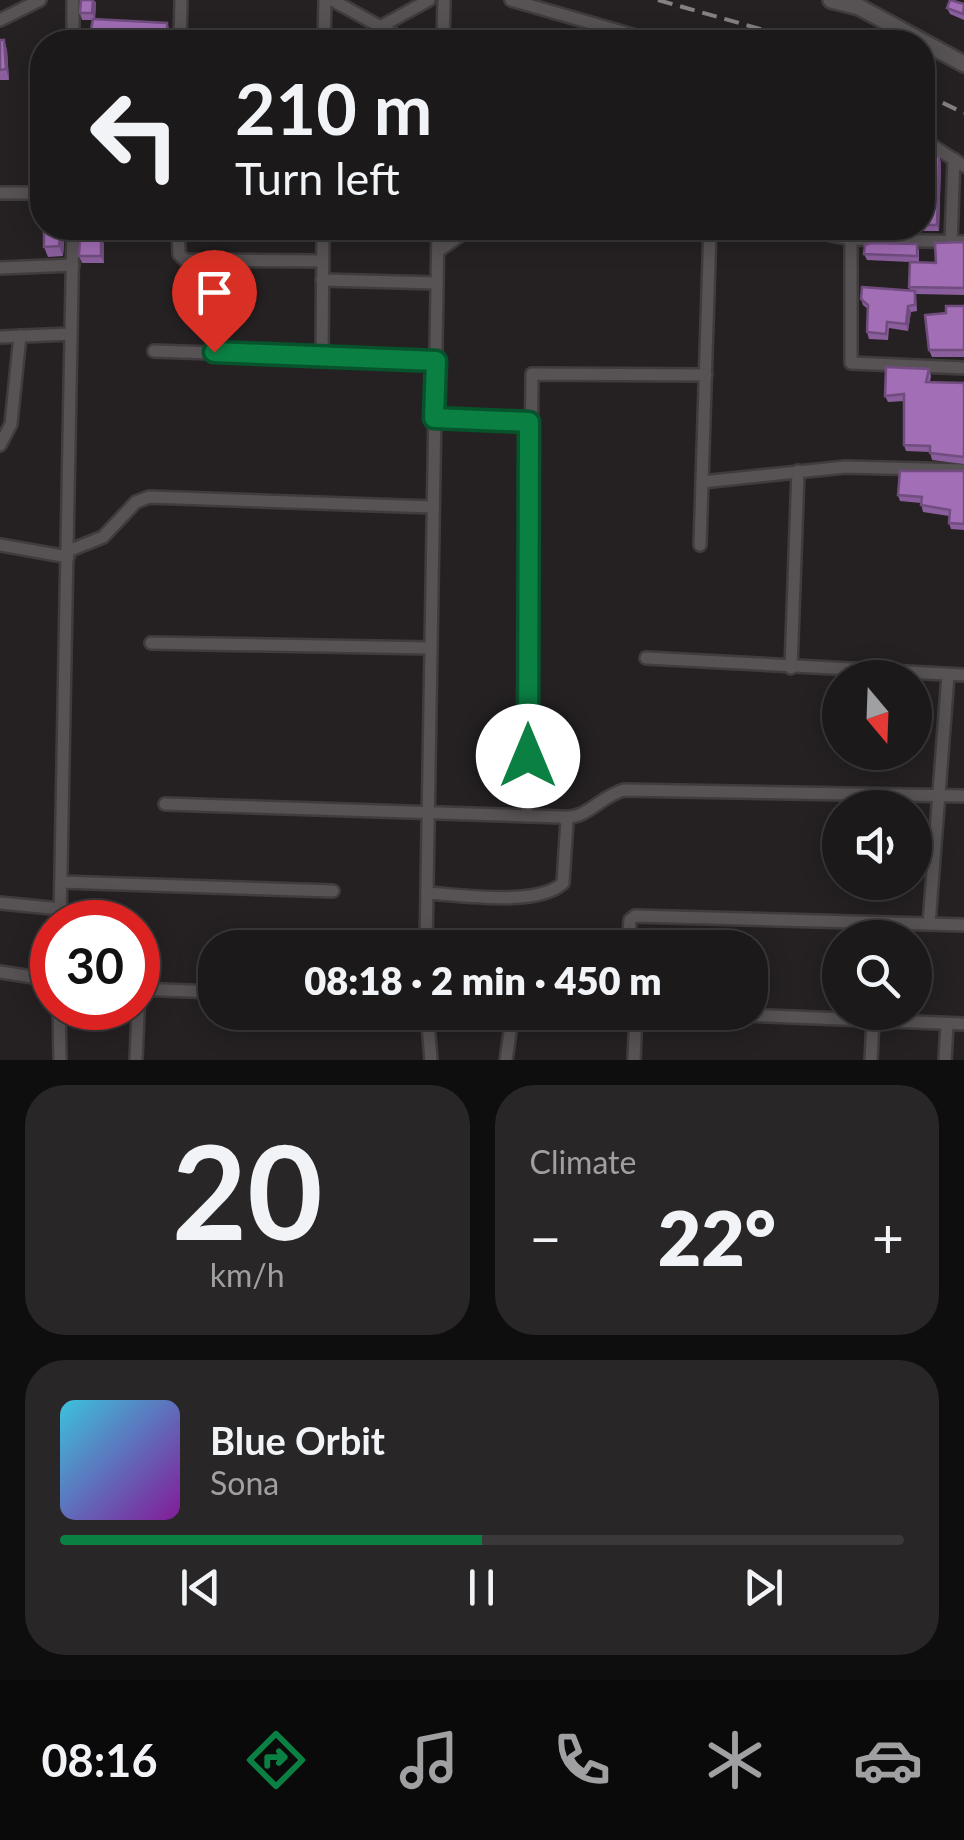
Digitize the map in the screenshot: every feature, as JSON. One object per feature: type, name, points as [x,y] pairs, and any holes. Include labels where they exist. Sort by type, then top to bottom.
[{"type":"street","points":[[0,20],[40,0]]},
{"type":"street","points":[[73,0],[74,30]]},
{"type":"street","points":[[180,0],[180,30]]},
{"type":"street","points":[[325,30],[328,0],[386,30]]},
{"type":"street","points":[[380,27],[430,0]]},
{"type":"street","points":[[443,30],[444,0]]},
{"type":"street","points":[[511,0],[615,30]]},
{"type":"street","points":[[831,0],[860,4],[905,30]]},
{"type":"street","points":[[935,47],[964,64]]},
{"type":"street","points":[[904,240],[957,242],[959,162],[935,147]]},
{"type":"street","points":[[0,193],[30,193]]},
{"type":"street","points":[[61,900],[73,240]]},
{"type":"street","points":[[178,240],[179,254],[186,260],[322,261]]},
{"type":"street","points":[[322,240],[322,358]]},
{"type":"street","points":[[426,930],[438,240]]},
{"type":"street","points":[[438,251],[453,240]]},
{"type":"street","points":[[700,545],[710,240]]},
{"type":"street","points":[[852,240],[852,363],[964,368]]},
{"type":"street","points":[[0,268],[72,266]]},
{"type":"street","points":[[322,280],[438,284]]},
{"type":"street","points":[[0,337],[71,334]]},
{"type":"street","points":[[0,445],[11,424],[20,336]]},
{"type":"street","points":[[154,351],[436,361]]},
{"type":"street","points":[[527,816],[530,380],[538,372],[706,375]]},
{"type":"street","points":[[0,391],[15,391]]},
{"type":"street","points":[[434,418],[529,422]]},
{"type":"street","points":[[702,482],[798,471],[964,470]]},
{"type":"street","points":[[790,668],[798,471]]},
{"type":"street","points":[[0,545],[68,554],[103,537],[136,502],[148,497],[432,507]]},
{"type":"street","points":[[151,643],[432,648]]},
{"type":"street","points":[[646,658],[964,675]]},
{"type":"street","points":[[929,920],[948,675]]},
{"type":"street","points":[[165,804],[561,817],[580,816],[611,793],[624,790],[964,796]]},
{"type":"street","points":[[427,894],[522,897],[556,890],[564,883],[568,830],[561,817]]},
{"type":"street","points":[[61,882],[332,891]]},
{"type":"street","points":[[0,902],[30,905]]},
{"type":"street","points":[[629,930],[630,920],[635,916],[822,921]]},
{"type":"street","points":[[932,924],[964,925]]},
{"type":"street","points":[[0,972],[30,977]]},
{"type":"street","points":[[160,990],[198,991]]},
{"type":"street","points":[[768,1016],[822,1019]]},
{"type":"street","points":[[932,1023],[964,1024]]},
{"type":"street","points":[[945,1060],[947,1024]]},
{"type":"street","points":[[59,1030],[60,1060]]},
{"type":"street","points":[[136,1060],[137,1030]]},
{"type":"street","points":[[428,1030],[431,1060]]},
{"type":"street","points":[[506,1060],[510,1030]]},
{"type":"street","points":[[634,1060],[635,1030]]},
{"type":"street","points":[[871,1060],[873,1030]]},
{"type":"building","points":[[81,0],[93,0],[92,13],[80,13]]},
{"type":"building","points":[[950,0],[964,4],[963,14],[947,8]]},
{"type":"building","points":[[93,19],[167,23],[167,30],[100,30],[91,29]]},
{"type":"building","points":[[0,40],[4,40],[6,69],[0,70]]},
{"type":"building","points":[[935,157],[939,157],[935,225]]},
{"type":"building","points":[[44,240],[60,240],[59,246],[44,247]]},
{"type":"building","points":[[80,240],[101,240],[101,256],[79,256]]},
{"type":"building","points":[[964,242],[964,288],[909,287],[910,262],[936,263],[935,243]]},
{"type":"building","points":[[917,244],[917,256],[864,254],[865,245]]},
{"type":"building","points":[[862,287],[915,291],[915,305],[908,306],[906,324],[887,322],[886,334],[867,332],[868,305],[861,299]]},
{"type":"building","points":[[946,306],[964,306],[964,350],[929,350],[925,315],[946,313]]},
{"type":"building","points":[[886,367],[929,369],[926,382],[964,383],[964,457],[930,453],[930,446],[904,445],[904,394],[885,396]]},
{"type":"building","points":[[900,471],[964,471],[964,524],[949,523],[950,510],[921,505],[922,497],[898,495]]},
{"type":"railway","points":[[658,0],[764,30]]},
{"type":"railway","points":[[935,99],[964,113]]},
{"type":"route","points":[[214,352],[436,361],[434,418],[529,422],[528,756]]}]
